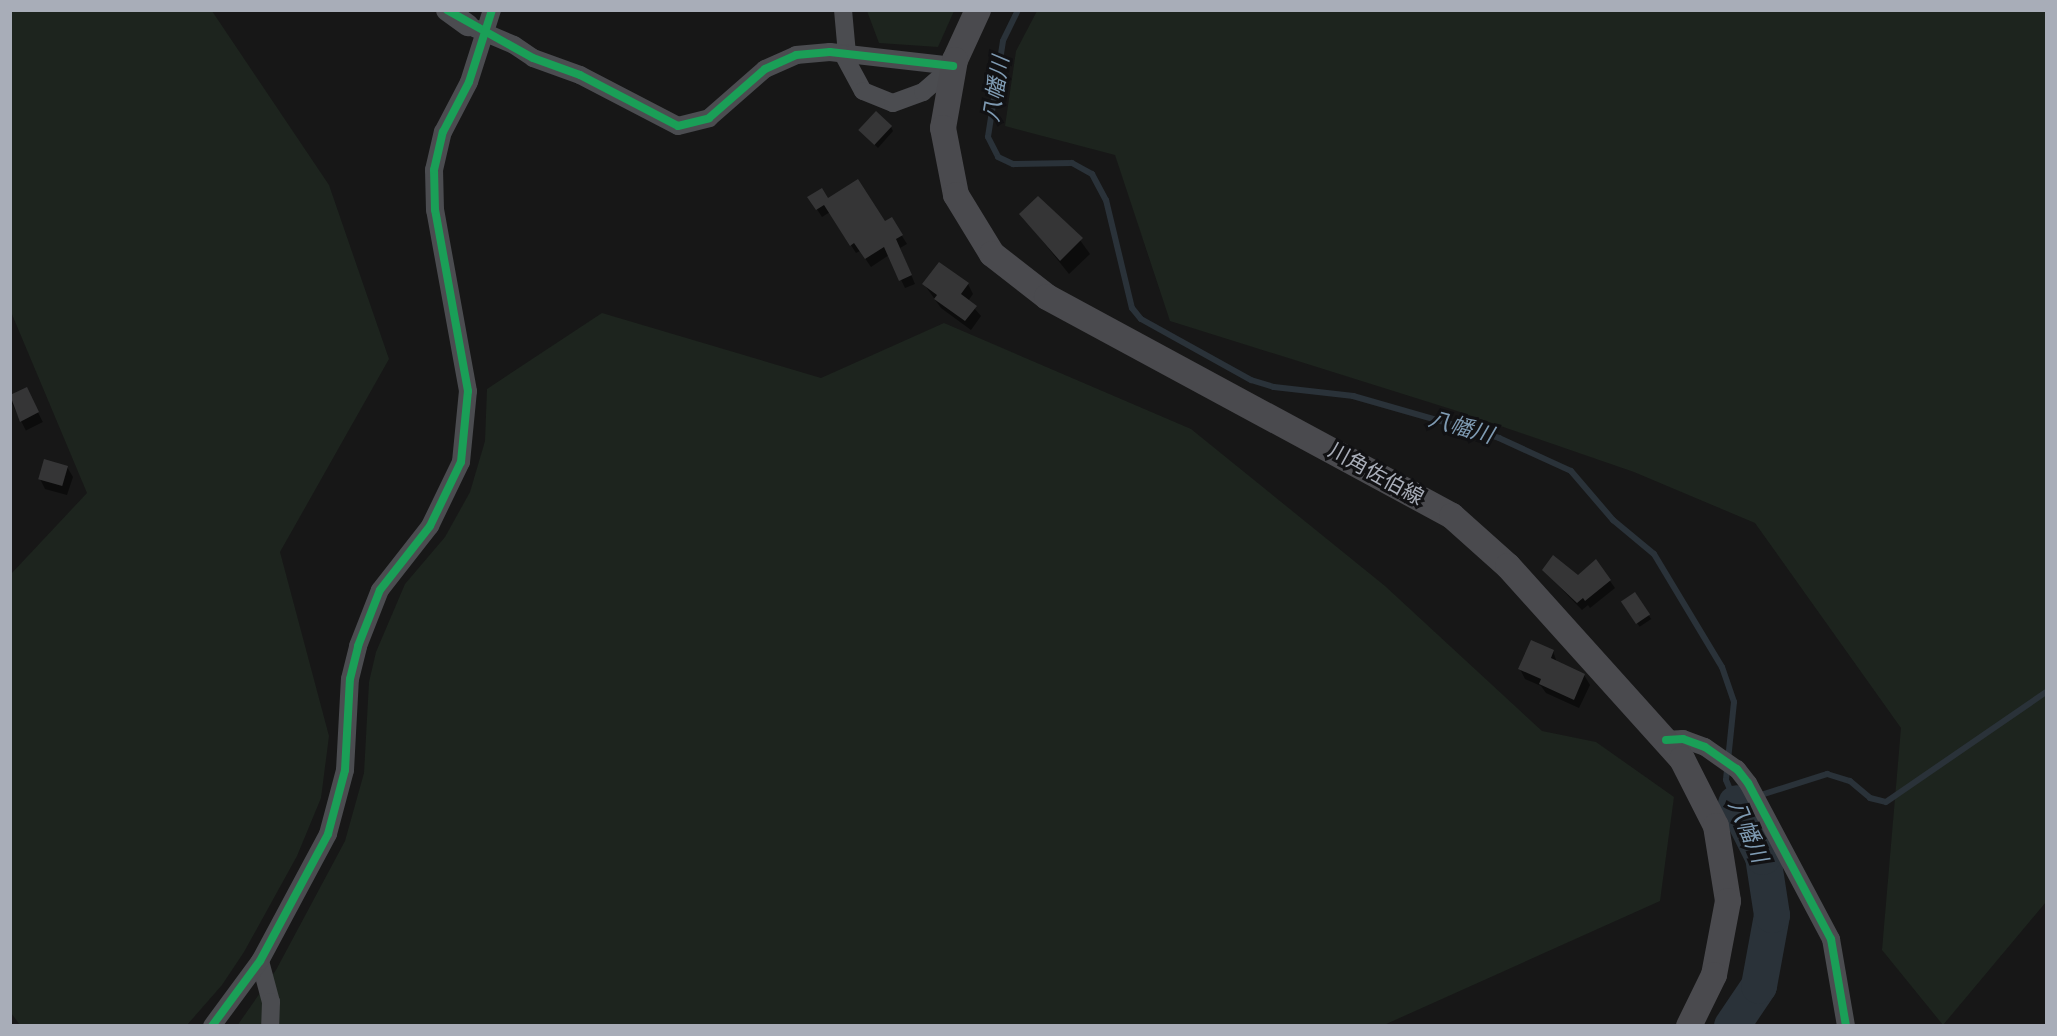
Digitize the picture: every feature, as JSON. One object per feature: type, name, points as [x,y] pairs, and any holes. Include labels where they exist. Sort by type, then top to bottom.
[{"type":"main road","name":"川角佐伯線","points":[[978,10],[953,66],[943,128],[949,173],[972,226],[1009,270],[1047,297],[1452,516],[1508,566],[1666,740],[1707,803],[1726,876],[1721,951],[1705,999],[1689,1026]]},
{"type":"street","points":[[447,10],[476,29],[678,126],[709,118],[752,80],[780,61],[813,52],[953,66]]},
{"type":"street","points":[[212,1026],[260,961],[314,864],[339,803],[345,770],[350,679],[372,607],[390,573],[430,526],[461,462],[468,391],[435,210],[434,170],[443,132],[475,68],[476,29],[492,10]]},
{"type":"street","points":[[843,10],[845,54],[863,92],[893,103],[923,92],[953,66]]},
{"type":"street","points":[[1666,740],[1694,741],[1744,776],[1831,939],[1846,1026]]},
{"type":"street","points":[[260,961],[271,1002],[270,1026]]},
{"type":"shaded area","points":[[11,10],[212,11],[329,185],[389,359],[280,552],[329,736],[321,798],[297,856],[244,952],[222,985],[187,1025],[20,1025],[11,1013],[11,574],[87,493],[11,312]]},
{"type":"shaded area","points":[[867,10],[954,11],[938,47],[879,43]]},
{"type":"shaded area","points":[[1037,11],[2046,11],[2046,902],[1943,1025],[1882,950],[1901,728],[1755,523],[1634,472],[1454,410],[1170,321],[1115,155],[1005,126],[1016,51]]},
{"type":"shaded area","points":[[602,313],[821,378],[944,323],[1191,429],[1385,586],[1542,731],[1596,742],[1674,797],[1660,901],[1384,1025],[237,1026],[276,970],[345,841],[364,773],[369,682],[376,652],[405,584],[445,537],[470,492],[485,441],[487,389]]},
{"type":"building","points":[[876,111],[892,126],[874,145],[858,130]]},
{"type":"building","points":[[858,179],[885,221],[892,217],[903,235],[896,239],[912,275],[899,281],[884,247],[865,259],[854,243],[850,246],[824,205],[816,210],[807,197],[822,188],[828,198]]},
{"type":"building","points":[[1038,196],[1083,238],[1060,261],[1019,214]]},
{"type":"building","points":[[939,262],[969,283],[961,294],[977,306],[965,321],[934,299],[937,295],[922,284]]},
{"type":"building","points":[[27,387],[39,412],[20,422],[10,395]]},
{"type":"building","points":[[44,459],[68,466],[62,486],[38,479]]},
{"type":"building","points":[[1553,555],[1578,575],[1596,559],[1611,580],[1585,601],[1583,598],[1577,603],[1542,570]]},
{"type":"building","points":[[1635,592],[1650,614],[1636,624],[1621,602]]},
{"type":"building","points":[[1531,640],[1554,650],[1551,658],[1585,674],[1574,700],[1539,684],[1541,679],[1518,669]]},
{"type":"waterway","name":"八幡川","points":[[1018,10],[1003,41],[988,137],[998,157],[1013,164],[1072,163],[1092,174],[1106,200],[1132,308],[1141,319],[1251,380],[1274,387],[1353,396],[1499,438],[1571,471],[1613,520],[1654,554],[1722,667],[1734,702],[1726,780],[1736,803],[1827,774],[1850,781],[1870,798],[1886,802],[2046,692]]},
{"type":"waterway","name":"八幡川","points":[[1732,1026],[1759,986],[1772,915],[1763,857],[1736,803]]},
{"type":"cycle path","points":[[447,10],[533,58],[580,75],[678,126],[709,118],[765,69],[796,55],[830,52],[953,66]]},
{"type":"cycle path","points":[[212,1026],[260,961],[328,834],[345,770],[350,679],[358,646],[380,590],[430,526],[461,462],[468,391],[435,210],[434,170],[443,132],[469,82],[492,10]]},
{"type":"cycle path","points":[[1666,740],[1683,739],[1705,747],[1737,769],[1748,783],[1831,939],[1846,1026]]}]
